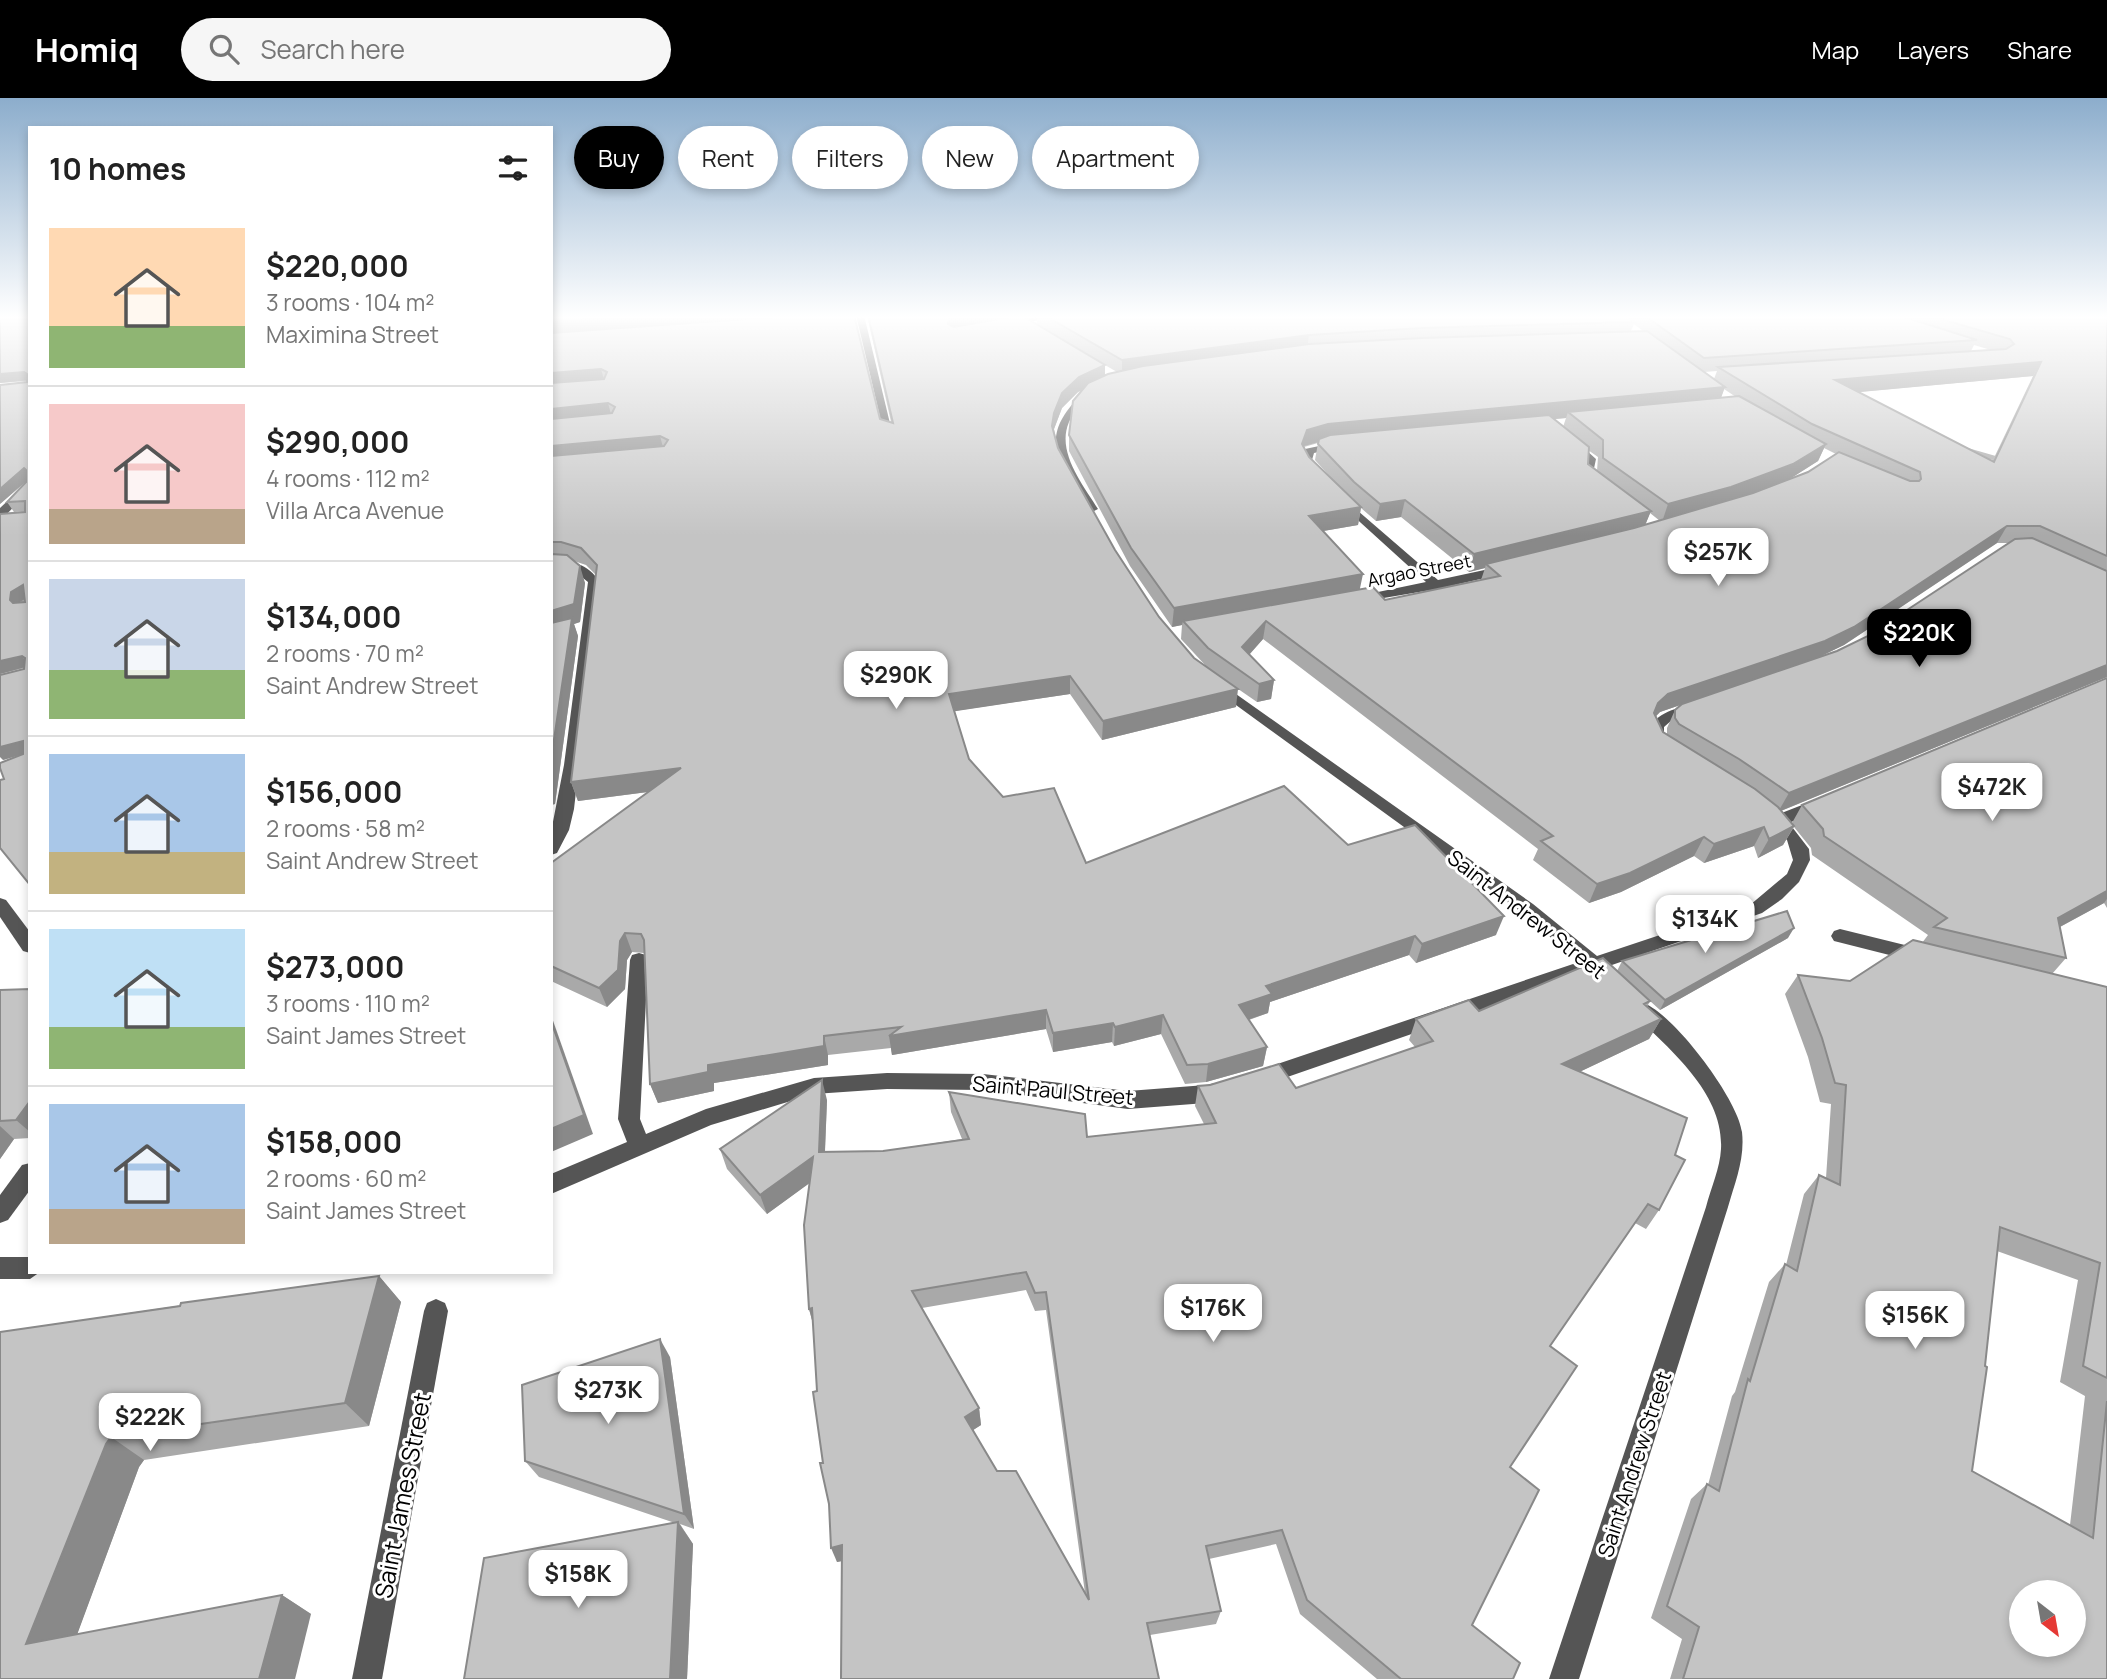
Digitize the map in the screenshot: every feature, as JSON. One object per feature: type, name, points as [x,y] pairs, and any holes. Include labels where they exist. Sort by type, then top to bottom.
[{"type":"street","points":[[878,389],[890,434]]},
{"type":"street","points":[[1097,389],[1090,391],[1070,407],[1059,431],[1061,452],[1099,524]]},
{"type":"street","points":[[1566,438],[1592,461],[1588,477],[1608,492]]},
{"type":"street","points":[[1322,479],[1307,460],[1309,451],[1353,443]]},
{"type":"street","points":[[0,517],[28,485]]},
{"type":"street","points":[[1331,489],[1437,585]]},
{"type":"street","points":[[0,517],[20,517]]},
{"type":"street","points":[[553,565],[575,565],[587,570],[594,582],[582,628],[584,676],[554,841]]},
{"type":"street","name":"Argao Street","points":[[1340,603],[1519,567]]},
{"type":"street","name":"Saint Andrew Street","points":[[1208,678],[1527,908],[1594,963],[1668,1036],[1703,1075],[1726,1111],[1732,1148],[1717,1207],[1564,1679]]},
{"type":"street","points":[[1674,755],[1663,748],[1656,737],[1657,726],[1667,717],[1705,704]]},
{"type":"street","points":[[1778,821],[1841,794]]},
{"type":"street","name":"Saint Paul Street","points":[[553,1183],[706,1118],[814,1086],[887,1082],[982,1082],[1128,1100],[1206,1094],[1299,1066],[1756,909],[1801,869],[1804,856],[1795,840],[1778,821],[1755,806]]},
{"type":"street","points":[[0,904],[28,943]]},
{"type":"street","points":[[1840,936],[1944,962]]},
{"type":"street","points":[[639,960],[629,1119],[640,1146]]},
{"type":"street","points":[[0,1213],[28,1175]]},
{"type":"street","points":[[0,1268],[28,1268]]},
{"type":"street","name":"Saint James Street","points":[[367,1679],[436,1311]]},
{"type":"building","points":[[0,389],[28,389],[28,883],[0,848],[0,780],[4,779],[0,763],[23,754],[23,741],[0,747],[0,675],[24,669],[25,658],[22,656],[0,661],[0,514],[25,512],[25,501],[7,502],[26,482],[26,470],[24,468],[0,489]],"holes":[[[23,585],[25,602],[13,603],[10,600],[11,592]]]},
{"type":"building","points":[[553,389],[872,389],[880,419],[893,423],[885,389],[1066,389],[1054,413],[1052,426],[1058,448],[1115,550],[1159,617],[1194,658],[1238,689],[1103,721],[1070,676],[949,694],[969,759],[1003,797],[1054,788],[1086,863],[1284,786],[1348,845],[1415,825],[1504,916],[1422,944],[1415,936],[1266,986],[1272,994],[1239,1005],[1267,1047],[1208,1064],[1187,1065],[1163,1015],[1115,1027],[1113,1023],[1053,1033],[1046,1010],[889,1036],[901,1027],[824,1036],[824,1046],[708,1065],[708,1072],[650,1084],[644,940],[641,934],[625,933],[620,941],[618,970],[599,988],[553,967],[553,862],[681,768],[571,782],[597,565],[581,548],[553,542],[553,456],[664,446],[668,440],[660,436],[553,446],[553,419],[612,413],[615,407],[608,403],[553,409]]},
{"type":"building","points":[[1083,389],[1706,389],[1328,424],[1307,430],[1302,444],[1309,457],[1361,507],[1309,516],[1363,574],[1174,608],[1131,548],[1069,435],[1073,401]]},
{"type":"building","points":[[1754,389],[1852,389],[1994,462],[2028,389],[2107,389],[2107,556],[2040,526],[2007,526],[1854,627],[1825,641],[1668,694],[1658,703],[1654,713],[1663,732],[1755,789],[1778,807],[1794,826],[1769,839],[1764,827],[1714,844],[1704,837],[1630,873],[1597,884],[1541,841],[1553,836],[1266,621],[1242,647],[1274,680],[1259,684],[1208,648],[1183,621],[1373,587],[1385,600],[1500,576],[1486,564],[1634,528],[1753,493],[1808,472],[1839,452],[1910,481],[1921,479],[1920,472],[1812,424]]},
{"type":"building","points":[[1739,396],[1826,444],[1793,464],[1731,487],[1668,504],[1603,458],[1603,440],[1568,412]]},
{"type":"building","points":[[1549,415],[1589,447],[1588,464],[1651,511],[1474,554],[1405,500],[1380,504],[1354,482],[1318,444],[1319,439],[1330,435]]},
{"type":"building","points":[[2032,538],[2107,571],[2107,665],[1789,793],[1739,759],[1679,724],[1675,718],[1675,710],[1682,704],[1837,651],[1866,637],[2015,539]]},
{"type":"building","points":[[553,554],[567,555],[580,566],[574,604],[553,610]]},
{"type":"building","points":[[572,618],[553,746],[553,623]]},
{"type":"building","points":[[2107,678],[2107,891],[2058,918],[2066,958],[1934,927],[1947,918],[1824,836],[1823,829],[1802,805]]},
{"type":"building","points":[[1787,911],[1794,928],[1665,1000],[1622,961]]},
{"type":"building","points":[[1913,940],[2107,987],[2107,1378],[2083,1366],[2100,1263],[2000,1227],[1987,1367],[1972,1471],[2093,1538],[2107,1401],[2107,1679],[1683,1679],[1699,1627],[1667,1606],[1707,1484],[1719,1491],[1748,1379],[1750,1381],[1785,1264],[1797,1271],[1819,1175],[1840,1185],[1846,1085],[1835,1083],[1822,1038],[1798,975],[1850,981]]},
{"type":"building","points":[[1603,958],[1650,1001],[1644,1004],[1661,1019],[1562,1064],[1687,1118],[1675,1155],[1685,1160],[1659,1210],[1648,1204],[1550,1346],[1577,1366],[1510,1467],[1539,1490],[1472,1625],[1520,1663],[1513,1679],[1401,1679],[1307,1600],[1282,1530],[1206,1546],[1221,1611],[1147,1623],[1159,1679],[841,1679],[842,1545],[831,1548],[829,1504],[820,1463],[823,1463],[813,1392],[817,1391],[804,1225],[813,1157],[760,1195],[720,1149],[822,1080],[819,1152],[883,1151],[969,1139],[949,1092],[1085,1114],[1087,1137],[1216,1123],[1198,1086],[1210,1085],[1279,1064],[1296,1088],[1433,1041],[1416,1019],[1469,1000],[1479,1011]],"holes":[[[1026,1272],[1035,1293],[1046,1292],[1089,1600],[1016,1471],[997,1471],[965,1417],[979,1408],[912,1291]]]},
{"type":"building","points":[[28,989],[28,1104],[16,1120],[0,1121],[0,990]]},
{"type":"building","points":[[553,1027],[584,1115],[553,1128]]},
{"type":"building","points":[[379,1276],[345,1403],[111,1437],[26,1644],[282,1595],[259,1679],[0,1679],[0,1332],[180,1306],[181,1303]]},
{"type":"building","points":[[660,1339],[684,1514],[525,1461],[522,1385]]},
{"type":"building","points":[[678,1522],[670,1679],[464,1679],[484,1558]]},
{"type":"waterway","points":[[1958,448],[2015,463]]}]
